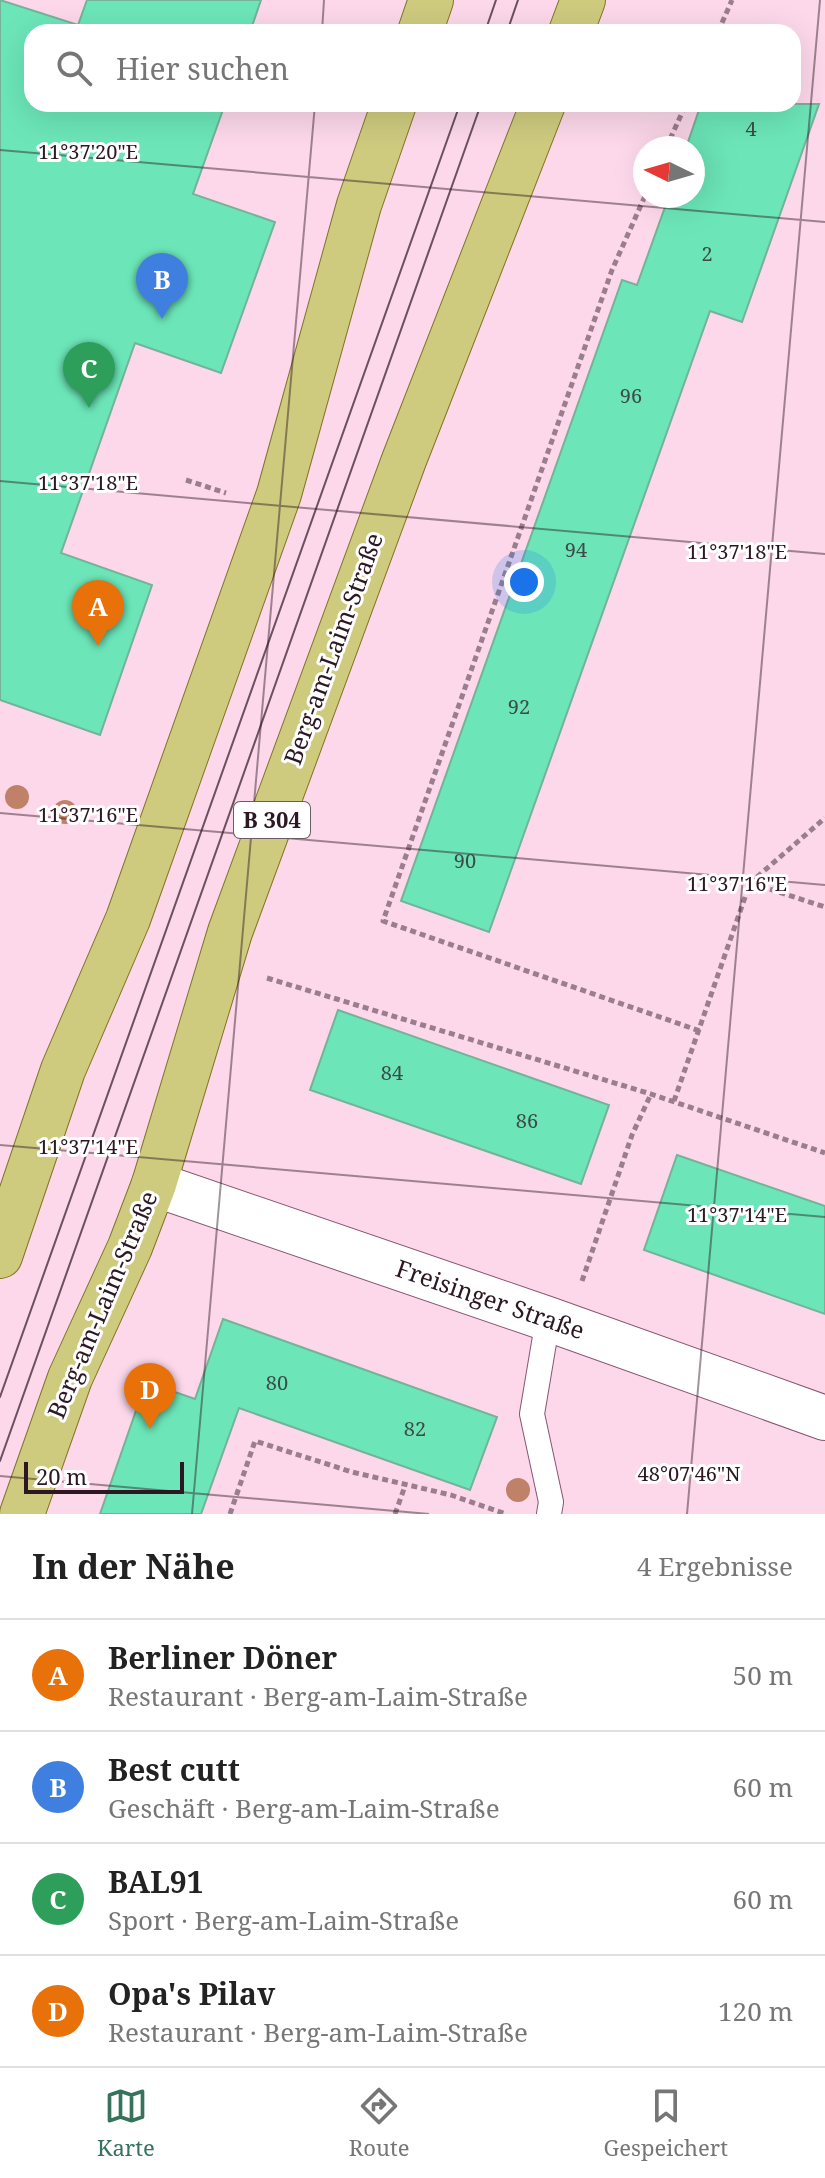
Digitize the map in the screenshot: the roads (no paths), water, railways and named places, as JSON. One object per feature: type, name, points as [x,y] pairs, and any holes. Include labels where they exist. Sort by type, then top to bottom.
[{"type":"main road","points":[[423,24],[431,0]]},
{"type":"main road","points":[[574,24],[583,0]]},
{"type":"main road","points":[[0,1256],[6,1211],[128,919],[279,494],[359,205],[391,112]]},
{"type":"main road","name":"Berg-am-Laim-Straße","points":[[22,1514],[70,1378],[130,1247],[154,1184],[230,932],[404,460],[540,112]]},
{"type":"street","name":"Freisinger Straße","points":[[154,1184],[825,1418]]},
{"type":"lane","points":[[549,1514],[551,1502],[532,1414],[557,1322]]},
{"type":"tram line","points":[[488,24],[496,0]]},
{"type":"tram line","points":[[510,24],[518,0]]},
{"type":"tram line","points":[[0,1397],[457,112]]},
{"type":"tram line","points":[[0,1461],[478,112]]},
{"type":"place","name":"Best cutt","points":[[162,319]]},
{"type":"place","name":"BAL91","points":[[89,408]]},
{"type":"place","name":"Berliner Döner","points":[[98,646]]},
{"type":"place","name":"Opa's Pilav","points":[[150,1429]]}]
